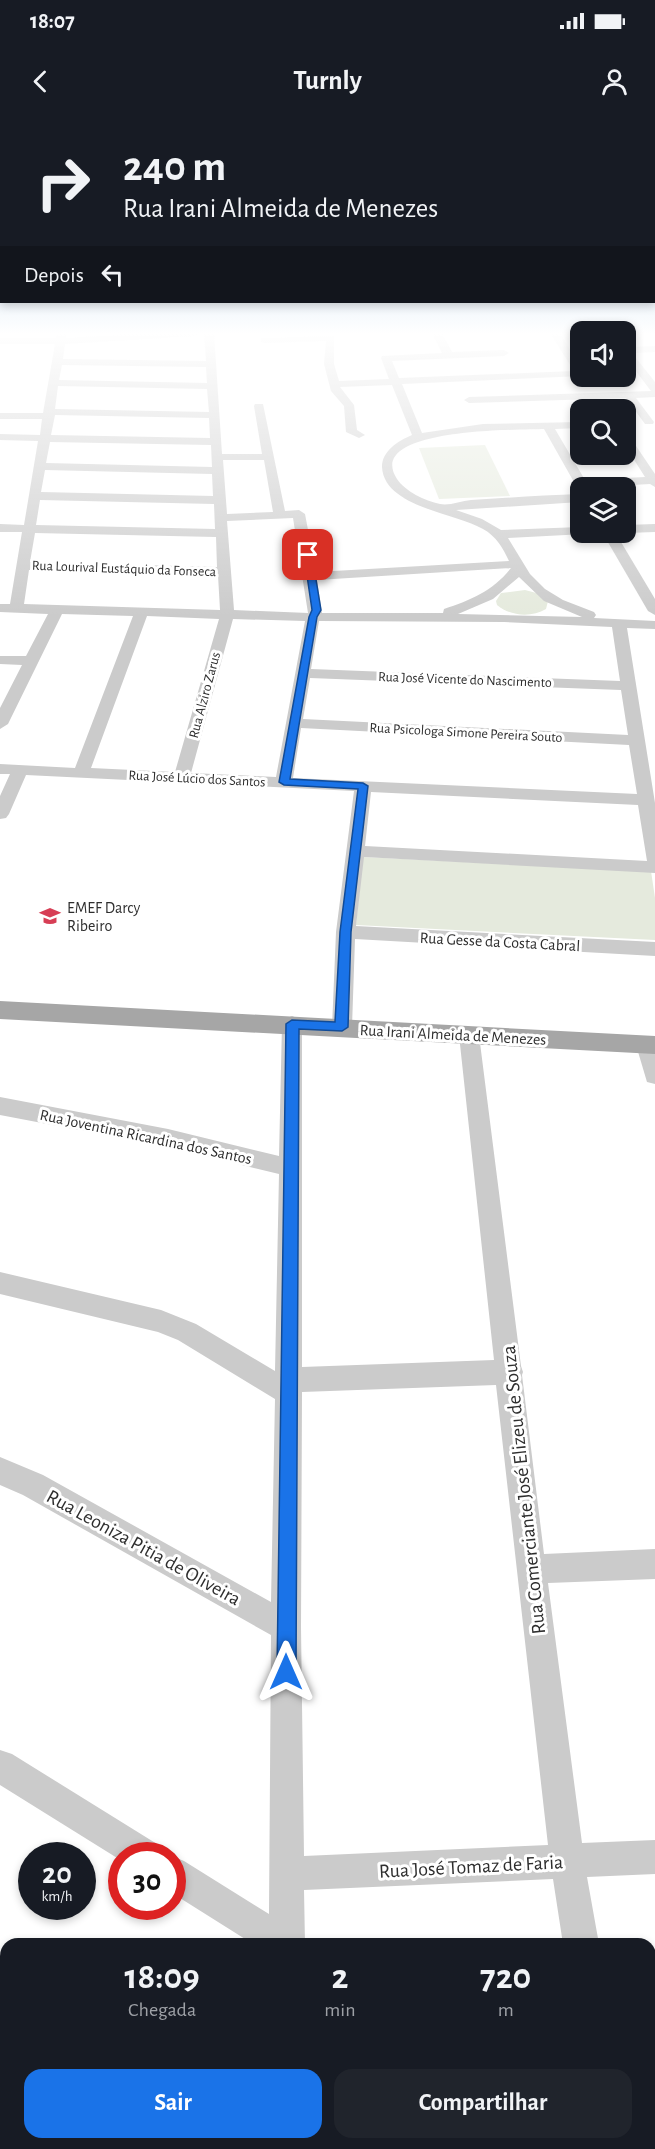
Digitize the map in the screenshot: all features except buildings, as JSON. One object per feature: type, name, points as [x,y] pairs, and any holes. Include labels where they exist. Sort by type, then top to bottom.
[{"type":"main road","name":"Rua Irani Almeida de Menezes","points":[[0,1010],[651,1045]]},
{"type":"street","points":[[16,608],[47,428]]},
{"type":"street","name":"Rua Alziro Zarus","points":[[182,777],[226,614],[215,428]]},
{"type":"street","points":[[262,428],[280,515]]},
{"type":"street","points":[[352,428],[353,434],[358,435]]},
{"type":"street","points":[[414,428],[418,437]]},
{"type":"street","points":[[441,428],[409,440],[395,451],[388,459],[387,474],[397,489],[418,500],[478,521],[499,534],[519,566],[553,602],[550,610],[541,619]]},
{"type":"street","points":[[550,428],[577,477]]},
{"type":"street","points":[[0,437],[216,442]]},
{"type":"street","points":[[636,448],[654,481],[636,482]]},
{"type":"street","points":[[218,457],[267,457]]},
{"type":"street","points":[[39,466],[219,471]]},
{"type":"street","points":[[35,496],[220,500]]},
{"type":"street","points":[[444,509],[467,504],[570,499]]},
{"type":"street","points":[[221,518],[299,514],[317,604],[284,782]]},
{"type":"street","points":[[0,528],[222,533]]},
{"type":"street","points":[[636,529],[655,528]]},
{"type":"street","points":[[499,534],[570,531]]},
{"type":"street","points":[[615,543],[655,611]]},
{"type":"street","name":"Rua Lourival Eustáquio da Fonseca","points":[[23,566],[225,571]]},
{"type":"street","points":[[312,576],[519,566]]},
{"type":"street","points":[[504,618],[488,603],[519,566]]},
{"type":"street","points":[[422,619],[496,593],[519,588],[545,596],[584,614],[619,624]]},
{"type":"street","points":[[0,608],[313,617],[504,618],[655,625]]},
{"type":"street","points":[[2,714],[57,609]]},
{"type":"street","points":[[81,773],[142,612]]},
{"type":"street","points":[[619,624],[635,733],[648,764],[646,800],[655,859]]},
{"type":"street","points":[[0,660],[31,662]]},
{"type":"street","name":"Rua José Vicente do Nascimento","points":[[304,673],[627,686]]},
{"type":"street","name":"Rua Psicologa Simone Pereira Souto","points":[[296,723],[635,733],[655,727]]},
{"type":"street","name":"Rua José Lúcio dos Santos","points":[[0,770],[646,800]]},
{"type":"street","points":[[0,814],[20,771]]},
{"type":"street","points":[[342,1027],[346,932],[363,786]]},
{"type":"street","points":[[354,851],[655,867]]},
{"type":"street","name":"Rua Gesse da Costa Cabral","points":[[346,932],[655,950]]},
{"type":"street","points":[[286,1938],[288,1874],[286,1627],[292,1024]]},
{"type":"street","name":"Rua Comerciante José Elizeu de Souza","points":[[469,1035],[510,1372],[531,1569],[567,1861],[580,1938]]},
{"type":"street","points":[[651,1045],[655,1076]]},
{"type":"street","name":"Rua Joventina Ricardina dos Santos","points":[[0,1106],[168,1138],[291,1168]]},
{"type":"street","points":[[0,1283],[161,1321],[187,1332],[290,1387],[510,1372]]},
{"type":"street","name":"Rua Leoniza Pitia de Oliveira","points":[[0,1471],[33,1485],[286,1627]]},
{"type":"street","points":[[531,1569],[655,1564]]},
{"type":"street","points":[[0,1766],[122,1842]]},
{"type":"street","name":"Rua José Tomaz de Faria","points":[[288,1874],[655,1857]]},
{"type":"street","points":[[186,1882],[276,1938]]},
{"type":"shaded area","points":[[485,445],[510,496],[439,499],[419,448]]},
{"type":"shaded area","points":[[525,590],[540,594],[548,601],[546,609],[527,615],[508,612],[497,605],[496,601],[501,593]]},
{"type":"shaded area","points":[[363,857],[651,871],[655,898],[655,940],[356,925]]},
{"type":"place","name":"EMEF Darcy Ribeiro","points":[[50,916]]},
{"type":"route","points":[[286,1672],[292,1024],[342,1027],[346,932],[363,786],[284,782],[317,604],[308,555]]}]
